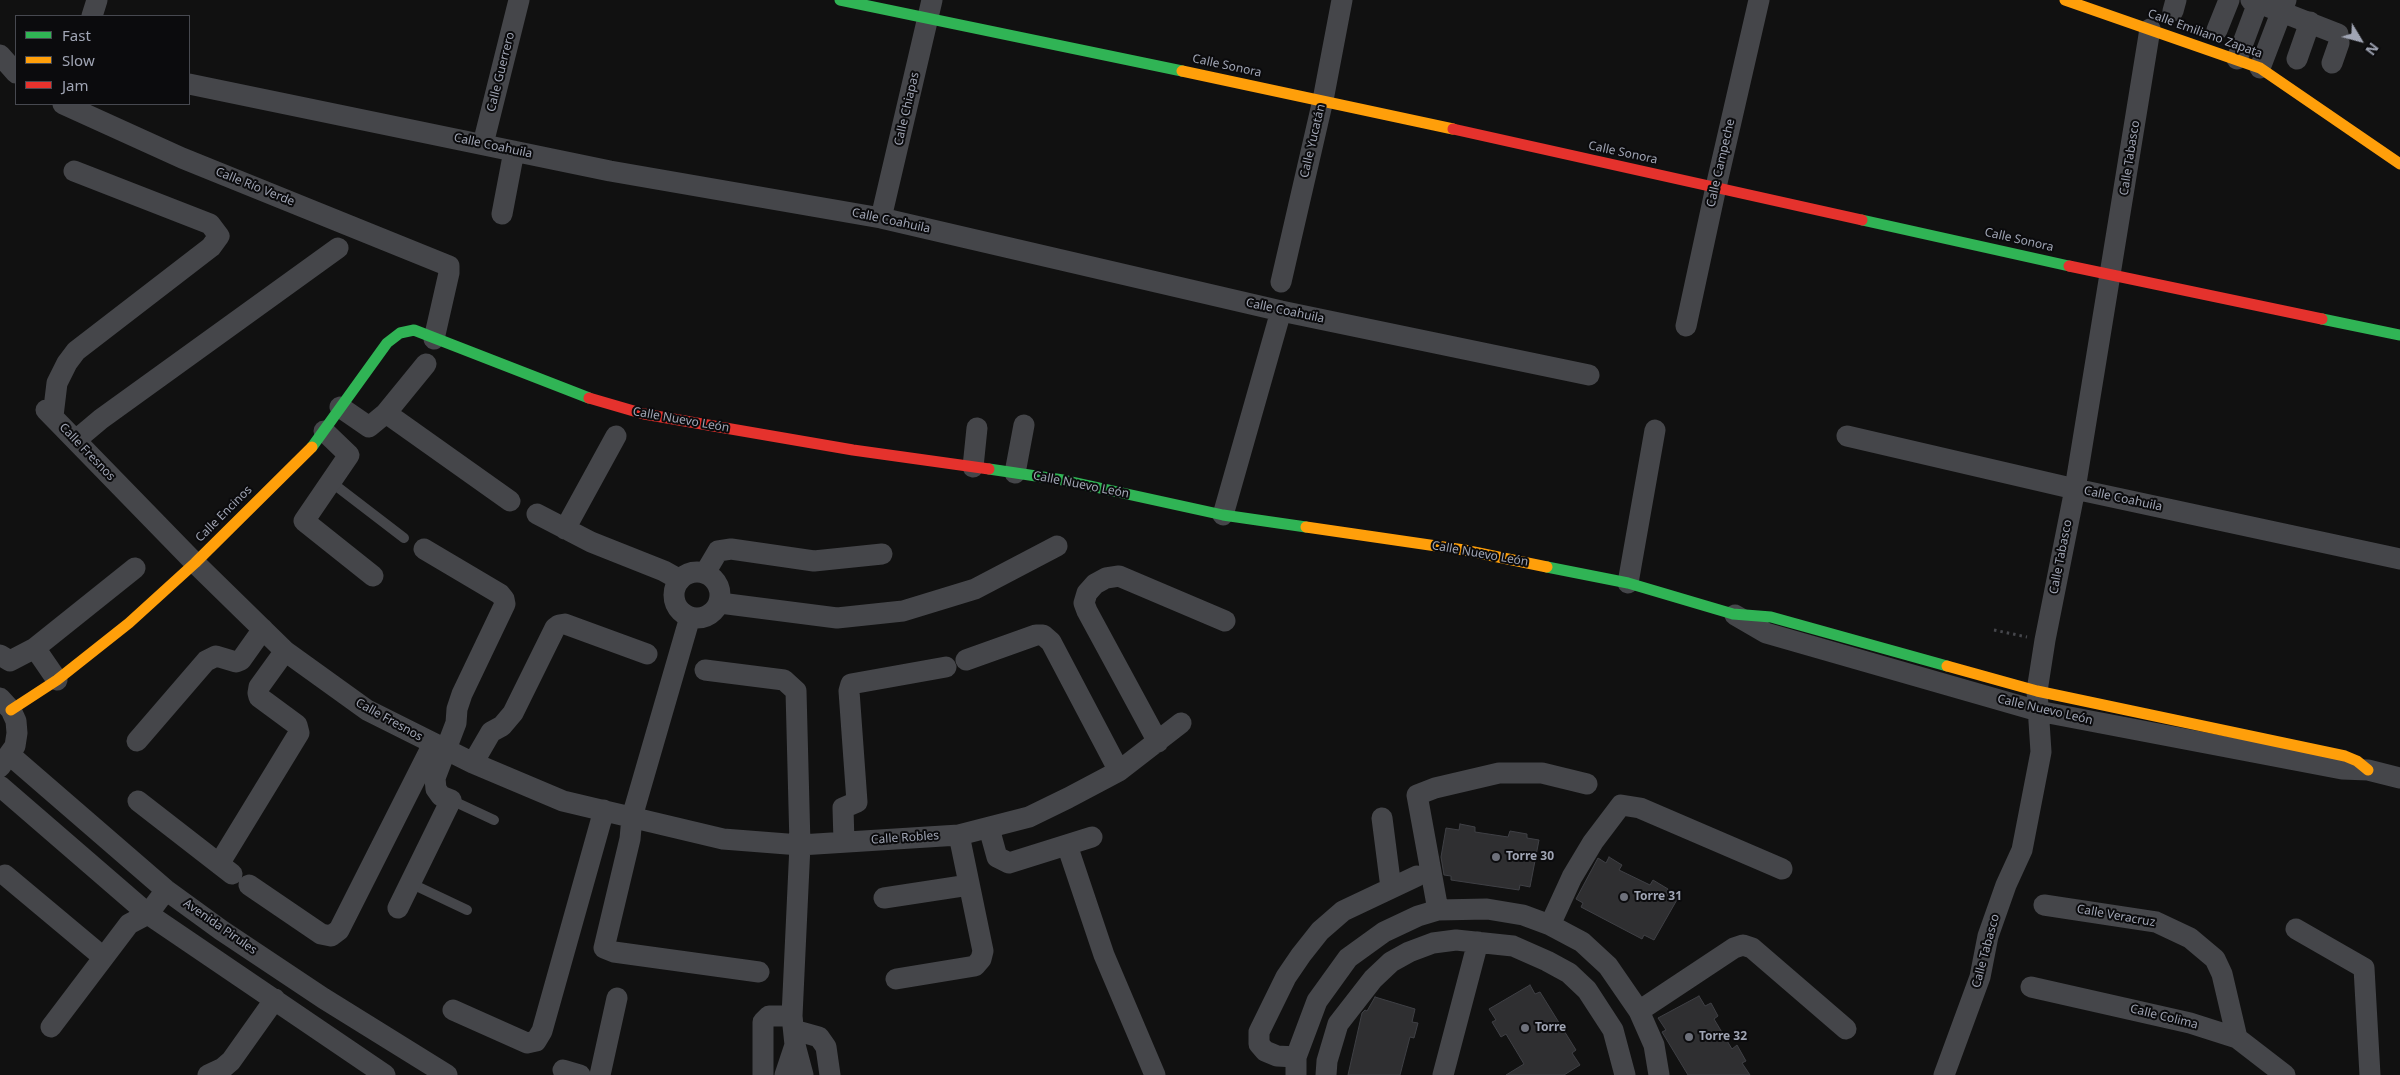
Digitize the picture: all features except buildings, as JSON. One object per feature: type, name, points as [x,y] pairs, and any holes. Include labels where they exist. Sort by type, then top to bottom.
[{"type":"street","points":[[92,15],[97,0]]},
{"type":"street","name":"Calle Guerrero","points":[[483,144],[519,0]]},
{"type":"street","name":"Calle Sonora","points":[[840,0],[930,10],[1323,100],[2112,275],[2400,335]]},
{"type":"street","name":"Calle Yucatán","points":[[1280,282],[1323,100],[1342,0]]},
{"type":"street","name":"Calle Campeche","points":[[1686,326],[1759,0]]},
{"type":"street","name":"Calle Emiliano Zapata","points":[[2065,0],[2150,28],[2260,68],[2400,164]]},
{"type":"street","points":[[2217,30],[2229,0]]},
{"type":"street","points":[[2237,59],[2256,1],[2284,6],[2310,22],[2338,34],[2339,43],[2332,64]]},
{"type":"street","points":[[2260,68],[2284,6]]},
{"type":"street","name":"Calle Chiapas","points":[[881,218],[930,10]]},
{"type":"street","points":[[2297,59],[2310,22]]},
{"type":"street","name":"Calle Tabasco","points":[[1944,1075],[1980,977],[1988,936],[2006,885],[2022,850],[2041,752],[2037,701],[2044,640],[2075,489],[2112,275],[2150,28]]},
{"type":"street","points":[[0,54],[15,54]]},
{"type":"street","points":[[0,54],[15,72]]},
{"type":"street","name":"Calle Coahuila","points":[[190,84],[610,171],[881,218],[1281,311],[1589,375]]},
{"type":"street","name":"Calle Río Verde","points":[[65,105],[182,158],[449,266],[434,339]]},
{"type":"street","points":[[502,214],[514,151]]},
{"type":"street","name":"Calle Fresnos","points":[[74,171],[210,224],[219,236],[211,247],[76,352],[67,363],[57,383],[50,413],[194,563],[285,651],[367,710],[473,763],[563,801],[723,839],[800,845]]},
{"type":"street","points":[[76,440],[101,418],[338,248]]},
{"type":"street","points":[[1224,515],[1281,311]]},
{"type":"street","name":"Calle Encinos","points":[[6,704],[57,680],[129,623],[194,563],[311,448],[393,337],[414,330],[434,339]]},
{"type":"street","name":"Calle Nuevo León","points":[[434,339],[598,402],[644,414],[853,450],[1063,480],[1224,515],[1464,550],[1628,583],[1733,614],[1749,625],[1766,633],[2037,701],[2342,770],[2368,770],[2400,778]]},
{"type":"street","points":[[340,407],[369,428],[386,413],[426,364]]},
{"type":"street","points":[[386,413],[510,501]]},
{"type":"street","points":[[1015,473],[1024,426]]},
{"type":"street","points":[[973,467],[978,428]]},
{"type":"street","points":[[1628,583],[1655,430]]},
{"type":"street","points":[[324,431],[349,455],[304,521],[373,576]]},
{"type":"street","points":[[565,529],[616,436]]},
{"type":"street","name":"Calle Coahuila","points":[[1847,436],[2075,489],[2400,559]]},
{"type":"street","points":[[537,514],[565,529],[664,571],[680,580]]},
{"type":"street","points":[[720,603],[837,618],[903,611],[975,589],[1057,546]]},
{"type":"street","points":[[705,573],[718,551],[731,549],[814,561],[882,554]]},
{"type":"street","points":[[138,801],[233,874],[321,934],[331,936],[339,930],[439,746],[456,723],[456,710],[462,694],[505,604],[504,599],[424,550]]},
{"type":"street","points":[[0,655],[10,661],[35,648],[135,568]]},
{"type":"street","points":[[705,573],[713,578],[718,585],[721,594],[720,603],[708,616],[699,619],[690,617],[676,606],[674,597],[680,580],[687,574],[705,573]]},
{"type":"street","points":[[1158,742],[1087,611],[1084,603],[1087,593],[1095,584],[1106,578],[1119,576],[1225,621]]},
{"type":"street","points":[[690,617],[632,817],[630,839],[604,948],[614,952],[758,972]]},
{"type":"street","points":[[473,763],[490,732],[502,726],[513,713],[555,628],[565,624],[647,654]]},
{"type":"street","points":[[137,740],[206,661],[216,656],[236,662],[240,660],[263,629]]},
{"type":"street","points":[[844,842],[843,808],[857,802],[849,691],[851,684],[956,664],[1036,635],[1043,635],[1051,642],[1119,771]]},
{"type":"street","points":[[35,648],[57,680]]},
{"type":"street","points":[[233,874],[299,733],[297,724],[259,697],[258,693],[259,687],[285,651]]},
{"type":"street","points":[[704,670],[784,680],[796,691],[800,845],[794,1030],[785,1075]]},
{"type":"street","points":[[5,761],[15,746],[17,734],[16,721],[6,704]]},
{"type":"street","name":"Calle Robles","points":[[800,845],[959,835],[1029,817],[1119,771],[1181,723]]},
{"type":"street","points":[[398,908],[451,800],[441,796],[436,789],[435,778],[439,746]]},
{"type":"street","name":"Avenida Pirules","points":[[5,761],[166,890],[221,930],[323,998],[447,1075]]},
{"type":"street","points":[[1438,910],[1418,795],[1435,788],[1499,773],[1542,773],[1587,784]]},
{"type":"street","points":[[0,786],[148,914],[275,998],[385,1075]]},
{"type":"street","points":[[1550,926],[1572,877],[1593,842],[1621,806],[1640,808],[1782,869]]},
{"type":"street","points":[[453,1010],[528,1044],[536,1041],[542,1030],[604,810]]},
{"type":"street","points":[[1382,818],[1391,888]]},
{"type":"street","points":[[989,828],[997,857],[1009,863],[1092,837]]},
{"type":"street","points":[[896,979],[975,966],[981,959],[982,951],[959,835]]},
{"type":"street","points":[[1066,845],[1104,955],[1155,1075]]},
{"type":"street","points":[[5,875],[103,956]]},
{"type":"street","points":[[1417,876],[1343,911],[1320,931],[1286,977],[1259,1032],[1259,1044],[1265,1052],[1296,1066],[1317,1001],[1348,958],[1384,932],[1418,916],[1438,910],[1487,909],[1524,915],[1550,926],[1582,942],[1608,966],[1639,1011],[1654,1045],[1659,1075]]},
{"type":"street","points":[[884,898],[968,885]]},
{"type":"street","points":[[51,1027],[129,924],[148,914],[166,890]]},
{"type":"street","name":"Calle Veracruz","points":[[2044,905],[2156,922],[2190,938],[2215,959],[2222,974],[2236,1038]]},
{"type":"street","points":[[1513,946],[1524,915]]},
{"type":"street","points":[[2296,928],[2364,968],[2370,1075]]},
{"type":"street","points":[[1326,1075],[1327,1061],[1338,1024],[1373,979],[1391,962],[1409,952],[1433,943],[1456,940],[1513,946],[1561,969],[1587,990],[1613,1030],[1625,1075]]},
{"type":"street","points":[[1443,1075],[1478,942]]},
{"type":"street","points":[[1639,1011],[1734,948],[1743,945],[1752,948],[1846,1030]]},
{"type":"street","name":"Calle Colima","points":[[2031,987],[2190,1022],[2236,1038],[2285,1075]]},
{"type":"street","points":[[208,1075],[223,1068],[231,1061],[275,998]]},
{"type":"street","points":[[600,1075],[617,998]]},
{"type":"street","points":[[763,1075],[763,1022],[769,1016],[794,1030],[819,1037],[826,1047],[830,1075]]},
{"type":"street","points":[[794,1030],[803,1075]]},
{"type":"lane","points":[[332,482],[404,538]]},
{"type":"lane","points":[[451,800],[494,820]]},
{"type":"lane","points":[[410,882],[467,910]]},
{"type":"path","points":[[1994,630],[2044,640]]},
{"type":"traffic: fast","points":[[840,0],[1182,71]]},
{"type":"traffic: fast","points":[[1862,220],[2069,266]]},
{"type":"traffic: fast","points":[[2322,319],[2400,335]]},
{"type":"traffic: fast","points":[[312,447],[387,343],[400,333],[414,330],[589,398]]},
{"type":"traffic: fast","points":[[989,469],[1063,480],[1223,515],[1306,527]]},
{"type":"traffic: fast","points":[[1547,567],[1628,583],[1733,614],[1771,617],[1947,666]]},
{"type":"traffic: slow","points":[[2065,0],[2260,68],[2400,164]]},
{"type":"traffic: slow","points":[[1182,71],[1453,129]]},
{"type":"traffic: slow","points":[[11,710],[57,680],[129,623],[195,563],[312,447]]},
{"type":"traffic: slow","points":[[1306,527],[1464,550],[1547,567]]},
{"type":"traffic: slow","points":[[1947,666],[2037,691],[2345,756],[2357,761],[2368,770]]},
{"type":"traffic: jam","points":[[1453,129],[1862,220]]},
{"type":"traffic: jam","points":[[2069,266],[2322,319]]},
{"type":"traffic: jam","points":[[589,398],[644,414],[853,450],[989,469]]},
{"type":"place","name":"Torre 30","points":[[1496,857]]},
{"type":"place","name":"Torre 31","points":[[1624,897]]},
{"type":"place","name":"Torre","points":[[1525,1028]]},
{"type":"place","name":"Torre 32","points":[[1689,1037]]}]
